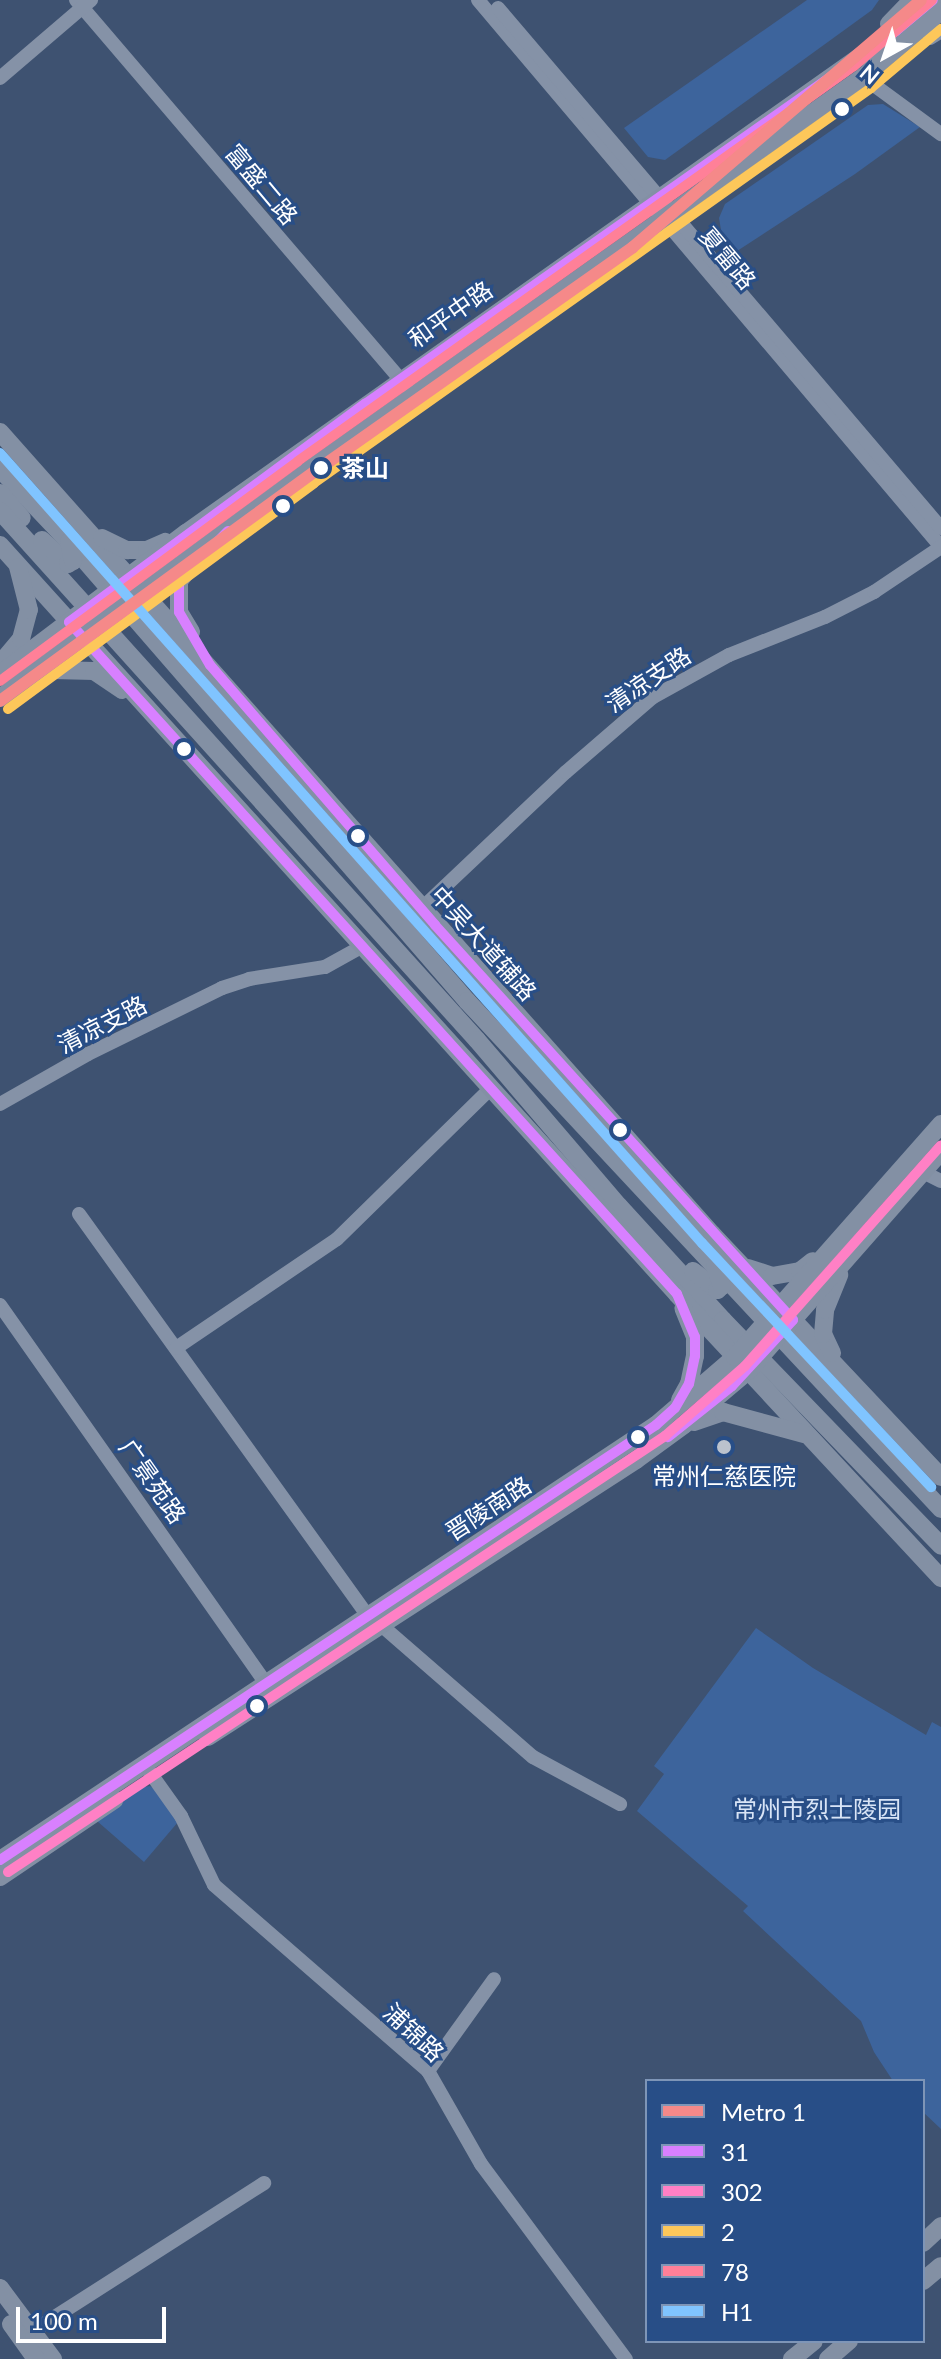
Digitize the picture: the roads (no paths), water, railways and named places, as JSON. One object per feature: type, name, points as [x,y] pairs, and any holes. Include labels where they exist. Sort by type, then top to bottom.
[{"type":"main road","points":[[832,75],[912,0]]},
{"type":"main road","name":"和平中路","points":[[3,688],[93,616],[124,605],[414,395],[933,0]]},
{"type":"main road","name":"和平中路","points":[[93,616],[111,590],[130,575],[400,380],[662,205],[863,77],[941,11]]},
{"type":"main road","points":[[863,77],[937,32]]},
{"type":"main road","name":"中吴大道辅路","points":[[0,432],[80,518],[421,909],[690,1210],[941,1477]]},
{"type":"main road","points":[[0,469],[69,542],[467,1001],[941,1509]]},
{"type":"main road","points":[[0,493],[55,554],[68,564],[73,561],[69,542]]},
{"type":"main road","points":[[37,509],[105,547]]},
{"type":"main road","points":[[0,511],[418,976],[677,1294],[754,1364],[809,1436],[941,1578]]},
{"type":"main road","points":[[80,518],[106,541],[127,550],[147,550],[186,533]]},
{"type":"main road","points":[[210,665],[179,612],[179,581],[228,531]]},
{"type":"main road","points":[[0,545],[491,1088],[619,1206],[740,1350]]},
{"type":"main road","points":[[0,664],[21,639],[29,610],[17,564]]},
{"type":"main road","points":[[157,687],[151,667],[156,663],[165,668],[225,739],[308,816]]},
{"type":"main road","points":[[3,688],[53,670],[94,671],[145,705],[168,716],[207,759],[254,794]]},
{"type":"main road","points":[[259,722],[285,789]]},
{"type":"main road","points":[[218,755],[275,806],[338,875],[350,880],[354,876],[348,861]]},
{"type":"main road","points":[[382,936],[379,924],[383,921],[394,928],[456,1000],[499,1033]]},
{"type":"main road","points":[[418,976],[452,1032],[469,1053],[477,1072]]},
{"type":"main road","points":[[467,1001],[499,1018],[541,1061],[580,1087]]},
{"type":"main road","name":"晋陵南路","points":[[0,1860],[148,1769],[375,1621],[636,1460],[684,1425],[754,1364],[793,1320],[840,1252],[941,1124]]},
{"type":"main road","name":"晋陵南路","points":[[0,1877],[266,1684],[375,1621],[675,1408],[740,1350],[780,1306],[840,1252],[941,1151]]},
{"type":"main road","points":[[570,1162],[625,1195],[703,1282],[717,1290],[722,1286],[715,1266]]},
{"type":"main road","points":[[690,1210],[736,1289]]},
{"type":"main road","points":[[743,1267],[772,1276],[800,1271],[840,1252]]},
{"type":"main road","points":[[840,1252],[825,1310],[823,1334],[841,1369]]},
{"type":"main road","points":[[675,1408],[689,1384],[695,1356],[695,1337],[677,1294]]},
{"type":"main road","points":[[754,1364],[792,1390],[941,1546]]},
{"type":"main road","points":[[792,1390],[789,1380],[793,1377],[900,1486],[941,1516]]},
{"type":"main road","points":[[684,1425],[723,1412],[783,1426],[809,1436],[831,1450],[862,1480],[891,1493]]},
{"type":"main road","points":[[866,1430],[882,1437],[920,1478],[941,1490]]},
{"type":"main road","points":[[925,2241],[941,2226]]},
{"type":"main road","points":[[925,2279],[941,2266]]},
{"type":"main road","points":[[0,2288],[27,2335],[36,2359]]},
{"type":"main road","points":[[0,2309],[53,2359]]},
{"type":"main road","points":[[792,2359],[812,2343]]},
{"type":"main road","points":[[828,2359],[847,2343]]},
{"type":"street","name":"夏雷路","points":[[478,0],[662,205],[941,528]]},
{"type":"street","name":"夏雷路","points":[[491,0],[941,547]]},
{"type":"street","points":[[0,78],[83,2]]},
{"type":"street","name":"富盛二路","points":[[83,2],[414,395]]},
{"type":"street","points":[[863,77],[941,134]]},
{"type":"street","name":"清凉支路","points":[[421,909],[608,733],[653,697],[729,655],[825,617],[874,592],[941,547]]},
{"type":"street","name":"清凉支路","points":[[0,1104],[88,1054],[222,988],[249,979],[325,967],[363,946]]},
{"type":"street","points":[[176,1348],[337,1239],[491,1088]]},
{"type":"street","points":[[923,1172],[941,1181]]},
{"type":"street","points":[[79,1214],[375,1621],[533,1757],[620,1804]]},
{"type":"street","name":"广景苑路","points":[[0,1305],[266,1684]]},
{"type":"street","name":"浦锦路","points":[[148,1769],[181,1816],[214,1885],[428,2071],[481,2164],[626,2359]]},
{"type":"street","points":[[428,2071],[494,1979]]},
{"type":"street","points":[[27,2335],[264,2183]]},
{"type":"metro line","name":"1","points":[[0,701],[320,468],[633,247],[921,0]]},
{"type":"place","name":"茶山","points":[[321,468]]},
{"type":"place","name":"常州仁慈医院","points":[[724,1447]]},
{"type":"park label","name":"常州市烈士陵园","points":[[817,1809]]}]
